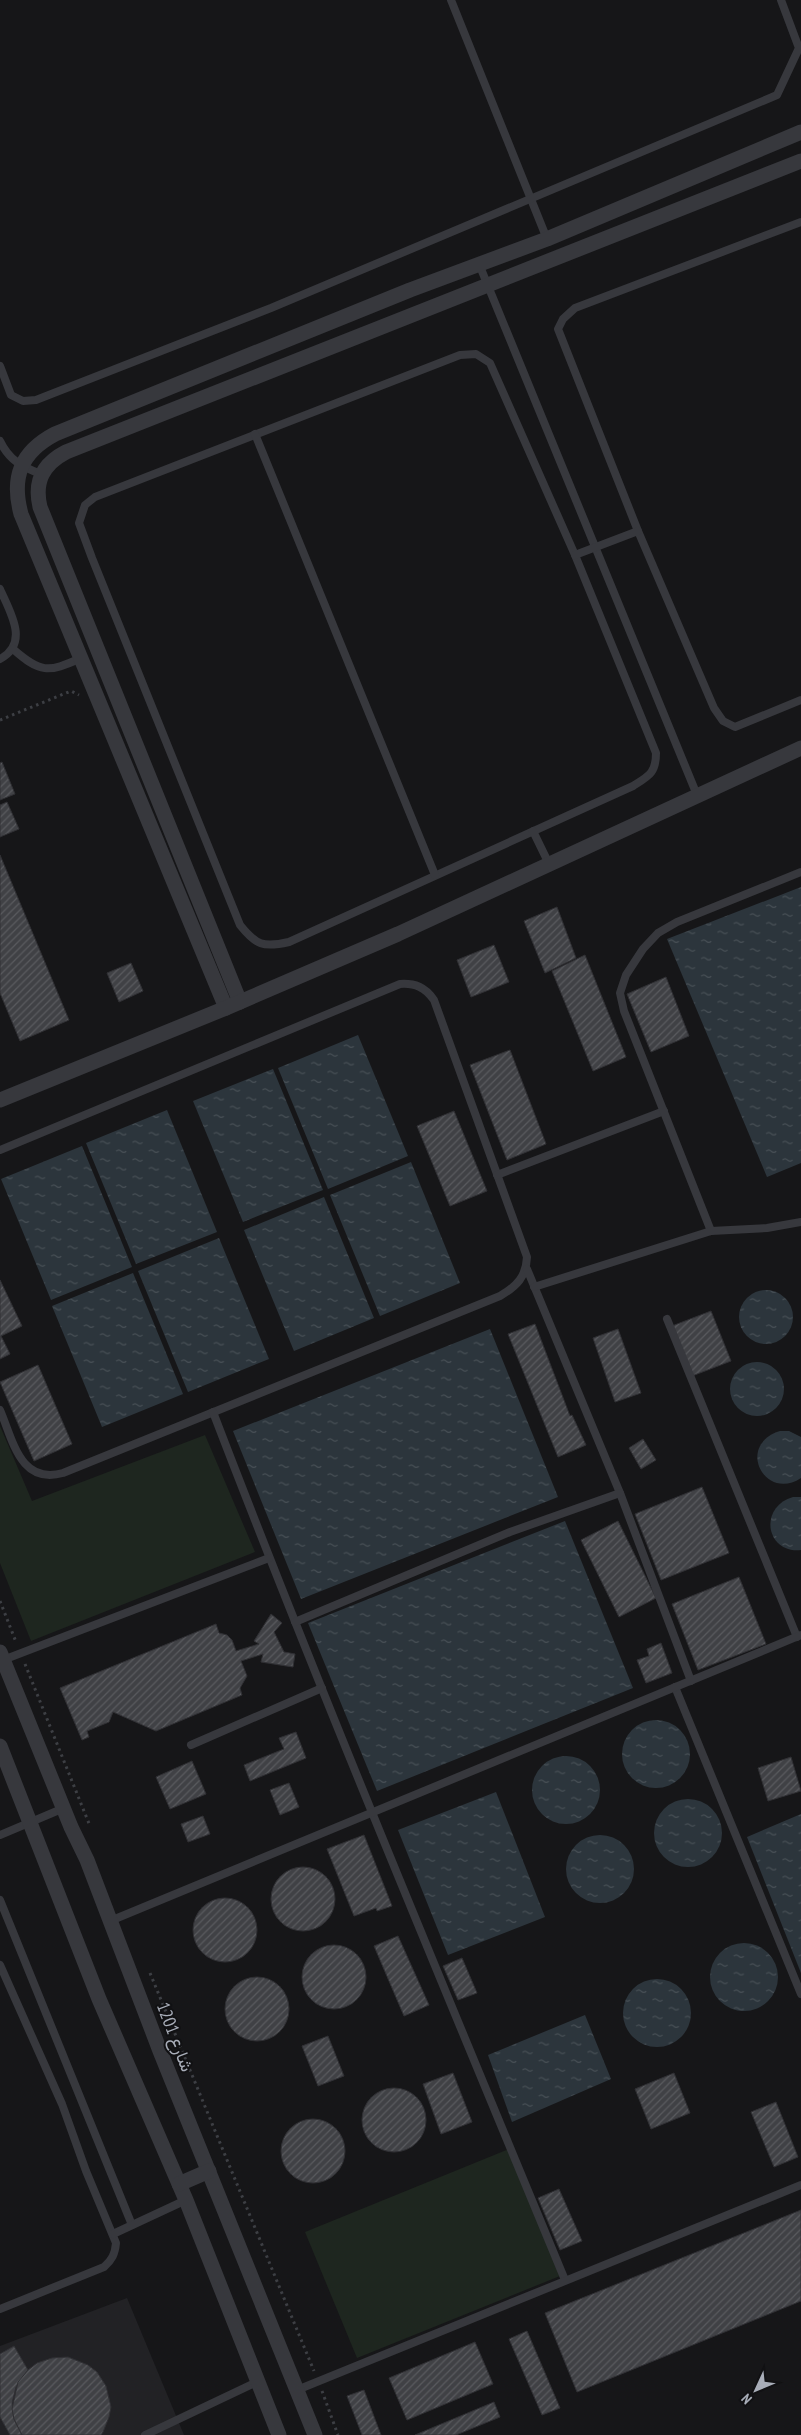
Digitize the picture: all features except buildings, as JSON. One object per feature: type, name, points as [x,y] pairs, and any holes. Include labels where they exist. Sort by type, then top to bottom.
[{"type":"street","points":[[226,1008],[21,514],[17,499],[16,482],[21,467],[29,453],[40,442],[55,434],[479,264],[547,239],[801,132]]},
{"type":"street","points":[[240,1002],[40,507],[37,496],[41,474],[56,457],[66,452],[801,161]]},
{"type":"street","points":[[0,1100],[226,1008],[398,934],[801,748]]},
{"type":"street","name":"شارع 1201","points":[[2,1656],[87,1860],[208,2171],[316,2435]]},
{"type":"street","points":[[0,1746],[100,1999],[186,2200],[279,2435]]},
{"type":"street","points":[[179,2184],[208,2171]]},
{"type":"lane","points":[[451,0],[532,197],[547,239]]},
{"type":"lane","points":[[0,366],[12,395],[23,401],[36,400],[271,308],[777,95],[799,48],[781,0]]},
{"type":"lane","points":[[801,222],[574,308],[563,318],[558,329],[638,532],[711,701],[723,721],[735,727],[801,700]]},
{"type":"lane","points":[[479,264],[698,795]]},
{"type":"lane","points":[[476,354],[490,364],[575,555],[656,753],[656,765],[649,776],[634,786],[289,942],[273,946],[252,940],[240,924],[78,523],[86,505],[95,497],[255,434],[460,355],[476,354]]},
{"type":"lane","points":[[255,434],[435,876]]},
{"type":"lane","points":[[0,441],[10,457],[21,467],[41,474]]},
{"type":"lane","points":[[575,555],[595,546],[638,532]]},
{"type":"lane","points":[[0,589],[16,626],[16,642],[12,650],[0,659]]},
{"type":"lane","points":[[12,650],[27,662],[43,669],[60,667],[81,658]]},
{"type":"lane","points":[[534,831],[549,864]]},
{"type":"lane","points":[[711,1230],[621,1002],[620,993],[626,975],[647,944],[667,927],[801,872]]},
{"type":"lane","points":[[0,1150],[400,984],[410,983],[428,992],[434,1000],[527,1257],[527,1270],[620,1493],[691,1680]]},
{"type":"lane","points":[[497,1175],[664,1111]]},
{"type":"lane","points":[[534,1287],[711,1230],[766,1228],[801,1222]]},
{"type":"lane","points":[[0,1410],[25,1464],[33,1471],[53,1476],[500,1296],[521,1281],[527,1270]]},
{"type":"lane","points":[[110,1921],[799,1636],[667,1319]]},
{"type":"lane","points":[[214,1412],[269,1558],[372,1813],[565,2280]]},
{"type":"lane","points":[[295,1622],[510,1532],[620,1493]]},
{"type":"lane","points":[[2,1656],[21,1653],[269,1558]]},
{"type":"lane","points":[[674,1687],[801,1994]]},
{"type":"lane","points":[[192,1745],[322,1688]]},
{"type":"lane","points":[[0,1835],[64,1808]]},
{"type":"lane","points":[[0,1900],[132,2225]]},
{"type":"lane","points":[[0,1965],[62,2104],[86,2171],[116,2243],[115,2253],[111,2261],[104,2267],[0,2309]]},
{"type":"lane","points":[[297,2390],[801,2185]]},
{"type":"lane","points":[[113,2234],[186,2200]]},
{"type":"lane","points":[[149,2434],[259,2381]]},
{"type":"path","points":[[0,720],[71,691],[80,695],[84,703]]},
{"type":"path","points":[[0,1602],[94,1835]]},
{"type":"path","points":[[148,1969],[318,2381],[338,2435]]},
{"type":"shaded area","points":[[0,1426],[32,1501],[205,1435],[255,1552],[31,1641],[0,1563]]},
{"type":"shaded area","points":[[509,2149],[560,2276],[357,2358],[305,2232]]},
{"type":"shaded area","points":[[127,2298],[184,2435],[0,2435],[0,2346]]},
{"type":"water","points":[[801,887],[801,1163],[767,1177],[667,939]]},
{"type":"water","points":[[358,1035],[408,1156],[328,1189],[278,1068]]},
{"type":"water","points":[[273,1069],[323,1190],[243,1222],[193,1101]]},
{"type":"water","points":[[167,1110],[217,1232],[136,1264],[86,1143]]},
{"type":"water","points":[[82,1146],[132,1267],[51,1300],[1,1179]]},
{"type":"water","points":[[411,1162],[460,1283],[380,1316],[330,1195]]},
{"type":"water","points":[[324,1197],[374,1318],[294,1351],[244,1230]]},
{"type":"water","points":[[219,1238],[269,1359],[188,1392],[138,1271]]},
{"type":"water","points":[[133,1273],[183,1394],[102,1427],[52,1306]]},
{"type":"water","points":[[766,1290],[776,1292],[785,1298],[791,1307],[793,1317],[791,1327],[785,1336],[776,1342],[766,1344],[756,1342],[747,1336],[741,1327],[739,1317],[741,1307],[747,1298],[756,1292]]},
{"type":"water","points":[[490,1329],[558,1497],[301,1599],[233,1431]]},
{"type":"water","points":[[757,1362],[767,1364],[776,1370],[782,1379],[784,1389],[782,1399],[776,1408],[767,1414],[757,1416],[747,1414],[738,1408],[732,1399],[730,1389],[732,1379],[738,1370],[747,1364]]},
{"type":"water","points":[[780,1431],[789,1431],[801,1437],[801,1478],[788,1483],[776,1483],[767,1477],[760,1469],[757,1458],[759,1448],[767,1438]]},
{"type":"water","points":[[793,1497],[801,1497],[801,1550],[789,1549],[780,1545],[774,1538],[771,1529],[771,1519],[775,1510],[782,1502]]},
{"type":"water","points":[[565,1521],[633,1688],[377,1791],[308,1623]]},
{"type":"water","points":[[656,1720],[669,1723],[680,1730],[687,1741],[690,1754],[687,1767],[680,1778],[669,1785],[656,1788],[643,1785],[632,1778],[625,1767],[622,1754],[625,1741],[632,1730],[643,1723]]},
{"type":"water","points":[[566,1756],[579,1759],[590,1766],[597,1777],[600,1790],[597,1803],[590,1814],[579,1821],[566,1824],[553,1821],[542,1814],[535,1803],[532,1790],[535,1777],[542,1766],[553,1759]]},
{"type":"water","points":[[496,1792],[545,1917],[448,1955],[398,1830]]},
{"type":"water","points":[[688,1799],[701,1802],[712,1809],[719,1820],[722,1833],[719,1846],[712,1857],[701,1864],[688,1867],[675,1864],[664,1857],[657,1846],[654,1833],[657,1820],[664,1809],[675,1802]]},
{"type":"water","points":[[801,1814],[801,1973],[747,1837]]},
{"type":"water","points":[[600,1835],[613,1838],[624,1845],[631,1856],[634,1869],[631,1882],[624,1893],[613,1900],[600,1903],[587,1900],[576,1893],[569,1882],[566,1869],[569,1856],[576,1845],[587,1838]]},
{"type":"water","points":[[744,1943],[757,1946],[768,1953],[775,1964],[778,1977],[775,1990],[768,2001],[757,2008],[744,2011],[731,2008],[720,2001],[713,1990],[710,1977],[713,1964],[720,1953],[731,1946]]},
{"type":"water","points":[[657,1979],[670,1982],[681,1989],[688,2000],[691,2013],[688,2026],[681,2037],[670,2044],[657,2047],[644,2044],[633,2037],[626,2026],[623,2013],[626,2000],[633,1989],[644,1982]]},
{"type":"water","points":[[585,2015],[611,2079],[512,2122],[488,2055]]}]
